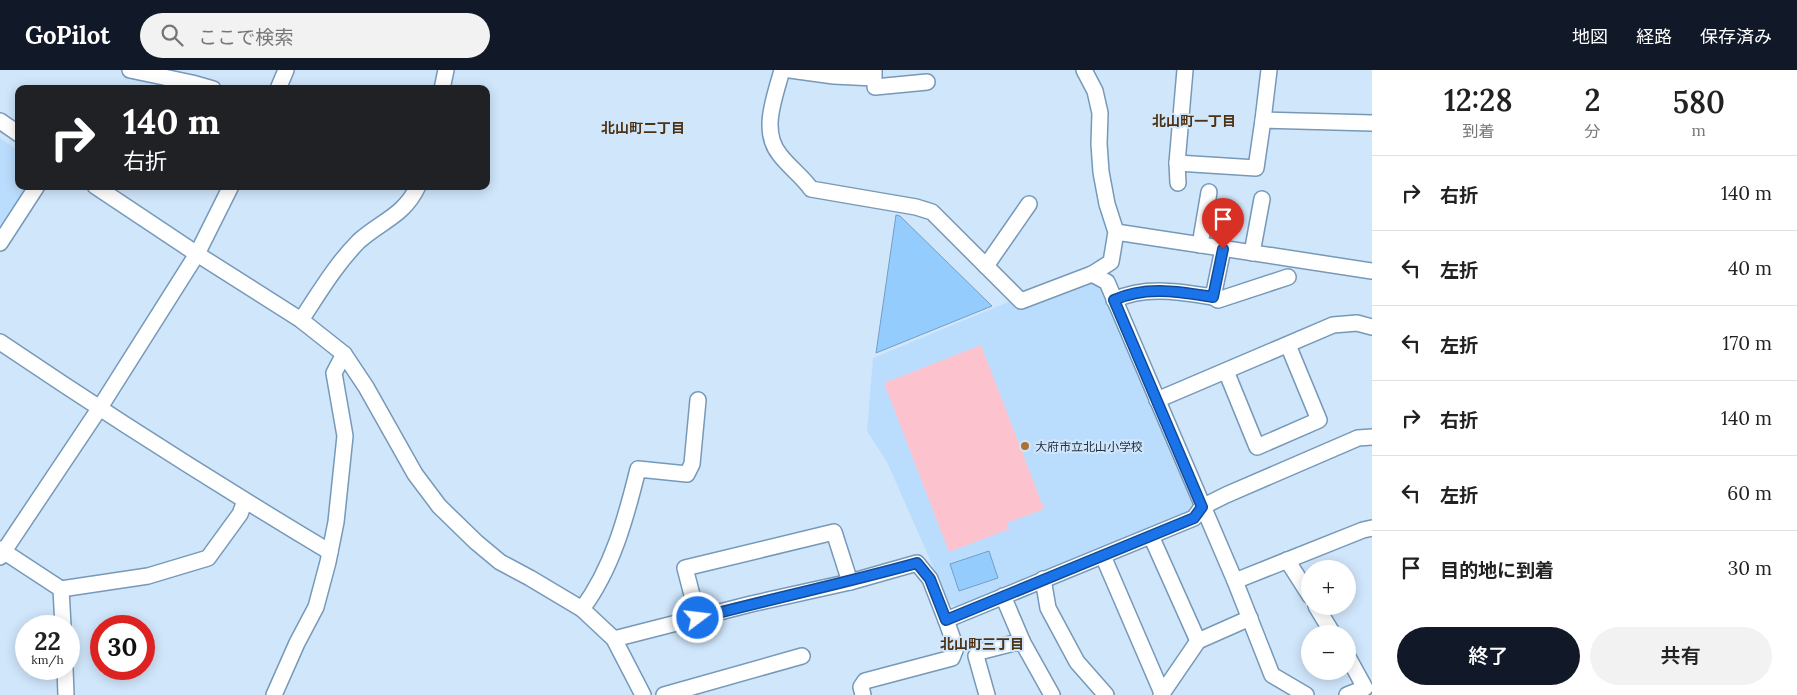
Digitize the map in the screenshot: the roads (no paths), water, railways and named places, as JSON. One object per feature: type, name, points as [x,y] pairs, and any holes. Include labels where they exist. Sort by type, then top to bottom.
[{"type":"street","points":[[130,70],[199,85]]},
{"type":"street","points":[[280,85],[286,70]]},
{"type":"street","points":[[443,85],[446,70]]},
{"type":"street","points":[[782,70],[770,119],[770,136],[778,154],[806,181],[811,189],[916,206],[932,212],[1021,301],[1092,274],[1111,262],[1116,232],[1107,204],[1101,172],[1099,144],[1100,113],[1095,91],[1084,70]]},
{"type":"street","points":[[790,70],[834,76],[874,78],[874,70]]},
{"type":"street","points":[[1178,183],[1177,163],[1185,70]]},
{"type":"street","points":[[1177,163],[1256,168],[1269,70]]},
{"type":"street","points":[[876,87],[926,82]]},
{"type":"street","points":[[1263,120],[1372,123]]},
{"type":"street","points":[[0,121],[15,131]]},
{"type":"street","points":[[0,243],[34,190]]},
{"type":"street","points":[[101,190],[301,320],[344,354],[366,387],[415,474],[439,506],[487,553],[582,609],[614,639],[643,695]]},
{"type":"street","points":[[230,190],[197,254],[99,409],[1,552],[61,589],[148,576],[208,558],[240,514],[245,501]]},
{"type":"street","points":[[301,320],[338,266],[359,241],[401,211],[416,190]]},
{"type":"street","points":[[1200,245],[1208,192]]},
{"type":"street","points":[[1252,253],[1262,199]]},
{"type":"street","points":[[986,266],[1029,204]]},
{"type":"street","points":[[1116,232],[1372,271]]},
{"type":"street","points":[[1213,297],[1223,249]]},
{"type":"street","points":[[1092,274],[1107,282],[1235,581],[1272,675],[1306,695]]},
{"type":"street","points":[[1114,300],[1126,294],[1156,291],[1213,297],[1218,300],[1288,276]]},
{"type":"street","points":[[1157,400],[1333,325],[1357,323],[1372,327]]},
{"type":"street","points":[[0,342],[99,409],[330,552]]},
{"type":"street","points":[[1226,371],[1257,447],[1319,420],[1288,345]]},
{"type":"street","points":[[274,695],[297,643],[316,607],[330,552],[336,522],[345,436],[334,373],[344,354]]},
{"type":"street","points":[[582,609],[593,595],[602,578],[629,507],[638,469],[687,474],[692,464],[698,400]]},
{"type":"street","points":[[946,620],[1194,518],[1202,507],[1226,495],[1358,438],[1372,437]]},
{"type":"street","points":[[1235,581],[1372,528]]},
{"type":"street","points":[[698,618],[685,568],[834,532],[850,582]]},
{"type":"street","points":[[1151,536],[1198,641]]},
{"type":"street","points":[[1103,556],[1161,694]]},
{"type":"street","points":[[1288,560],[1301,581]]},
{"type":"street","points":[[614,639],[751,604],[850,582],[917,563],[930,579],[946,620],[956,648],[952,658],[865,681],[861,687],[864,695]]},
{"type":"street","points":[[1043,579],[1048,608],[1077,662],[1106,695]]},
{"type":"street","points":[[61,589],[62,615]]},
{"type":"street","points":[[1003,596],[1022,641],[1052,695]]},
{"type":"street","points":[[1161,694],[1198,641],[1250,618]]},
{"type":"street","points":[[987,695],[976,656],[979,652],[1022,641]]},
{"type":"street","points":[[664,695],[802,656]]},
{"type":"street","points":[[1347,695],[1365,688],[1356,672]]},
{"type":"street","points":[[65,680],[66,695]]},
{"type":"place","name":"大府市立北山小学校","points":[[1025,446]]},
{"type":"district","name":"北山町一丁目","points":[[1194,121]]},
{"type":"district","name":"北山町二丁目","points":[[643,128]]},
{"type":"district","name":"北山町三丁目","points":[[982,644]]}]
